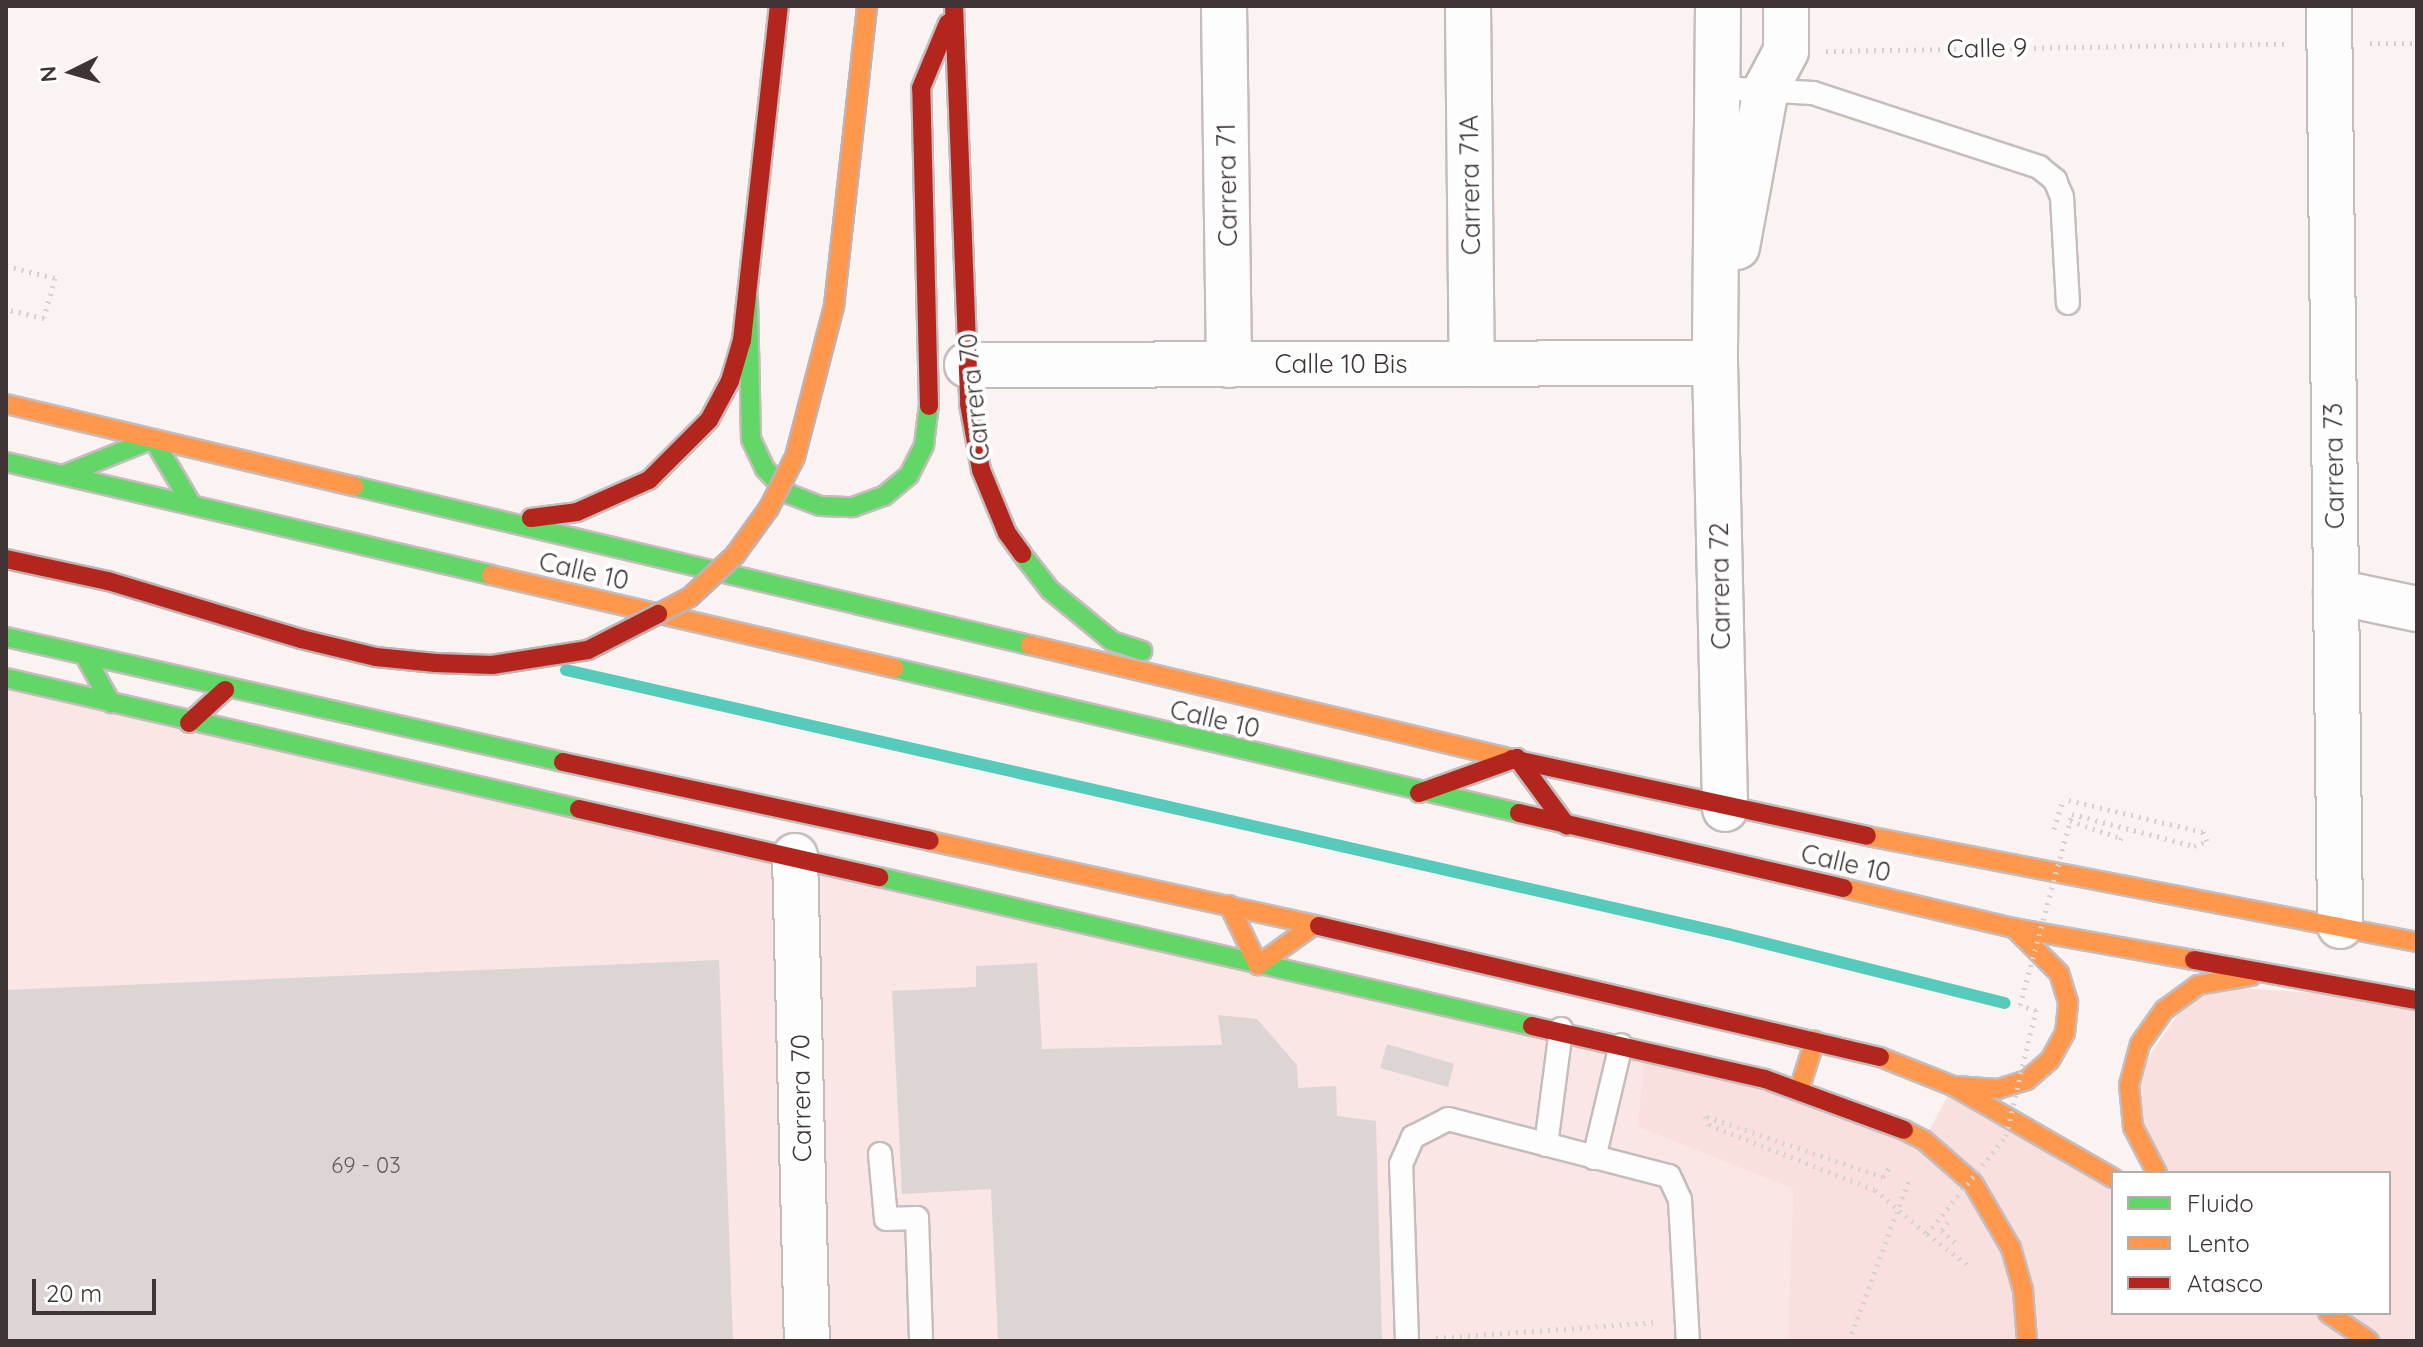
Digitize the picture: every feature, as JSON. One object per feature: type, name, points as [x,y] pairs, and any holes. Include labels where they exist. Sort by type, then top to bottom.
[{"type":"main road","points":[[470,512],[541,518],[577,512],[649,480],[709,420],[730,381],[748,298],[779,6]]},
{"type":"main road","points":[[6,559],[108,581],[301,639],[376,657],[436,663],[492,665],[588,650],[690,597],[735,555],[769,508],[800,442],[834,306],[867,6]]},
{"type":"main road","points":[[748,298],[751,439],[765,469],[789,494],[820,506],[853,507],[884,496],[909,475],[926,434],[921,88],[954,7]]},
{"type":"main road","name":"Carrera 70","points":[[954,7],[967,365],[974,438],[991,498],[1021,554],[1050,590],[1112,641],[1343,716]]},
{"type":"main road","name":"Calle 10","points":[[6,404],[1343,716],[1725,809],[2417,942]]},
{"type":"main road","points":[[63,475],[153,439],[192,505]]},
{"type":"main road","name":"Calle 10","points":[[6,462],[1419,793],[2014,928],[2326,980],[2417,1000]]},
{"type":"main road","points":[[6,637],[225,690],[1229,905],[1815,1040],[1894,1061],[1953,1086],[2111,1177]]},
{"type":"main road","points":[[85,656],[111,703]]},
{"type":"main road","points":[[6,678],[189,723],[795,856],[1258,965],[1561,1029],[1799,1090],[1875,1116],[1924,1140],[1973,1183],[1996,1215],[2023,1290],[2027,1341]]},
{"type":"main road","points":[[189,723],[225,690]]},
{"type":"main road","points":[[1419,793],[1517,758],[1567,826]]},
{"type":"main road","points":[[1229,905],[1258,965]]},
{"type":"main road","points":[[1258,965],[1314,925]]},
{"type":"main road","points":[[1953,1086],[1998,1089],[2027,1080],[2050,1060],[2065,1033],[2068,1002],[2059,973],[2014,928]]},
{"type":"main road","points":[[2156,1171],[2133,1127],[2129,1085],[2140,1044],[2164,1010],[2198,985],[2238,975],[2326,980]]},
{"type":"main road","points":[[1799,1090],[1815,1040]]},
{"type":"main road","points":[[2331,1315],[2369,1341]]},
{"type":"street","name":"Carrera 71","points":[[1224,6],[1229,365]]},
{"type":"street","name":"Carrera 71A","points":[[1468,6],[1472,364]]},
{"type":"street","name":"Carrera 72","points":[[1718,6],[1715,363],[1725,809]]},
{"type":"street","name":"Carrera 72","points":[[1715,363],[1776,70],[1786,6]]},
{"type":"street","name":"Carrera 73","points":[[2329,6],[2340,926]]},
{"type":"street","name":"Calle 10 Bis","points":[[967,365],[1715,363]]},
{"type":"street","points":[[2336,592],[2417,609]]},
{"type":"street","name":"Carrera 70","points":[[795,856],[807,1341]]},
{"type":"lane","points":[[1718,88],[1776,70],[1813,93],[2039,167],[2055,180],[2062,197],[2068,303]]},
{"type":"lane","points":[[1546,1145],[1561,1029]]},
{"type":"lane","points":[[1594,1158],[1621,1045]]},
{"type":"lane","points":[[1407,1340],[1400,1181],[1405,1150],[1435,1122],[1448,1119],[1669,1176],[1675,1183],[1680,1200],[1687,1330]]},
{"type":"lane","points":[[880,1154],[886,1219],[917,1218],[921,1341]]},
{"type":"path","name":"Calle 9","points":[[1776,70],[2188,46]]},
{"type":"path","points":[[6,266],[55,278],[44,318],[6,309]]},
{"type":"path","points":[[1927,1234],[2006,1136],[2036,1010],[2020,1005],[2072,814],[2194,846],[2207,841],[2203,832],[2063,799]]},
{"type":"path","points":[[1883,1177],[1705,1116],[1709,1125],[1875,1190],[1971,1270],[1978,1261],[1941,1231]]},
{"type":"path","points":[[1849,1341],[1857,1309],[1924,1140]]},
{"type":"path","points":[[1407,1340],[1687,1330]]},
{"type":"shaded area","points":[[6,678],[1644,1050],[1638,1127],[1793,1189],[1788,1341],[6,1341]]},
{"type":"shaded area","points":[[2198,985],[2417,1000],[2417,1341],[1788,1341],[1793,1189],[1638,1127],[1644,1050],[1924,1140],[1953,1086],[2111,1177],[2111,1315],[2391,1315],[2391,1171],[2156,1171],[2129,1085]]},
{"type":"building","points":[[719,960],[733,1341],[6,1341],[6,990]]},
{"type":"building","points":[[1037,963],[1042,1049],[1222,1045],[1218,1015],[1257,1019],[1297,1065],[1298,1088],[1336,1086],[1337,1116],[1376,1121],[1382,1341],[998,1341],[991,1189],[902,1194],[892,991],[976,987],[976,966]]},
{"type":"building","points":[[1387,1044],[1454,1064],[1448,1087],[1380,1068]]},
{"type":"waterway","points":[[566,670],[1728,934],[2005,1003]]},
{"type":"traffic: fast","points":[[748,298],[751,439],[765,469],[789,494],[820,506],[853,507],[884,496],[909,475],[924,445],[929,406]]},
{"type":"traffic: fast","points":[[63,475],[153,439],[192,505]]},
{"type":"traffic: fast","points":[[6,462],[491,575]]},
{"type":"traffic: fast","points":[[354,486],[1030,645]]},
{"type":"traffic: fast","points":[[1022,554],[1050,590],[1112,641],[1142,651]]},
{"type":"traffic: fast","points":[[6,637],[563,762]]},
{"type":"traffic: fast","points":[[85,656],[111,703]]},
{"type":"traffic: fast","points":[[894,668],[1519,813]]},
{"type":"traffic: fast","points":[[6,678],[579,809]]},
{"type":"traffic: fast","points":[[879,877],[1532,1026]]},
{"type":"traffic: slow","points":[[658,614],[690,597],[735,555],[769,508],[795,457],[834,306],[867,6]]},
{"type":"traffic: slow","points":[[6,404],[354,486]]},
{"type":"traffic: slow","points":[[491,575],[894,668]]},
{"type":"traffic: slow","points":[[1030,645],[1512,759]]},
{"type":"traffic: slow","points":[[1867,836],[2417,942]]},
{"type":"traffic: slow","points":[[930,841],[1319,926]]},
{"type":"traffic: slow","points":[[1843,888],[2014,928],[2194,960]]},
{"type":"traffic: slow","points":[[1229,905],[1258,965],[1314,925]]},
{"type":"traffic: slow","points":[[1955,1086],[1998,1089],[2027,1080],[2050,1060],[2065,1033],[2068,1002],[2059,973],[2014,928]]},
{"type":"traffic: slow","points":[[2156,1171],[2133,1127],[2129,1085],[2140,1044],[2164,1010],[2198,985],[2251,976]]},
{"type":"traffic: slow","points":[[1799,1090],[1815,1040]]},
{"type":"traffic: slow","points":[[1880,1057],[1953,1086],[2111,1177]]},
{"type":"traffic: slow","points":[[1904,1130],[1924,1140],[1973,1183],[2011,1248],[2023,1290],[2027,1341]]},
{"type":"traffic: slow","points":[[2331,1315],[2369,1341]]},
{"type":"traffic: jam","points":[[531,518],[577,512],[649,480],[709,420],[730,381],[742,340],[779,6]]},
{"type":"traffic: jam","points":[[954,6],[969,404],[981,470],[1007,533],[1022,554]]},
{"type":"traffic: jam","points":[[929,406],[921,88],[948,23]]},
{"type":"traffic: jam","points":[[6,559],[108,581],[301,639],[376,657],[436,663],[492,665],[588,650],[658,614]]},
{"type":"traffic: jam","points":[[189,723],[225,690]]},
{"type":"traffic: jam","points":[[1419,793],[1517,758],[1567,826]]},
{"type":"traffic: jam","points":[[1512,759],[1867,836]]},
{"type":"traffic: jam","points":[[563,762],[930,841]]},
{"type":"traffic: jam","points":[[579,809],[879,877]]},
{"type":"traffic: jam","points":[[1519,813],[1843,888]]},
{"type":"traffic: jam","points":[[1319,926],[1880,1057]]},
{"type":"traffic: jam","points":[[2194,960],[2417,1000]]},
{"type":"traffic: jam","points":[[1532,1026],[1765,1079],[1904,1130]]}]
